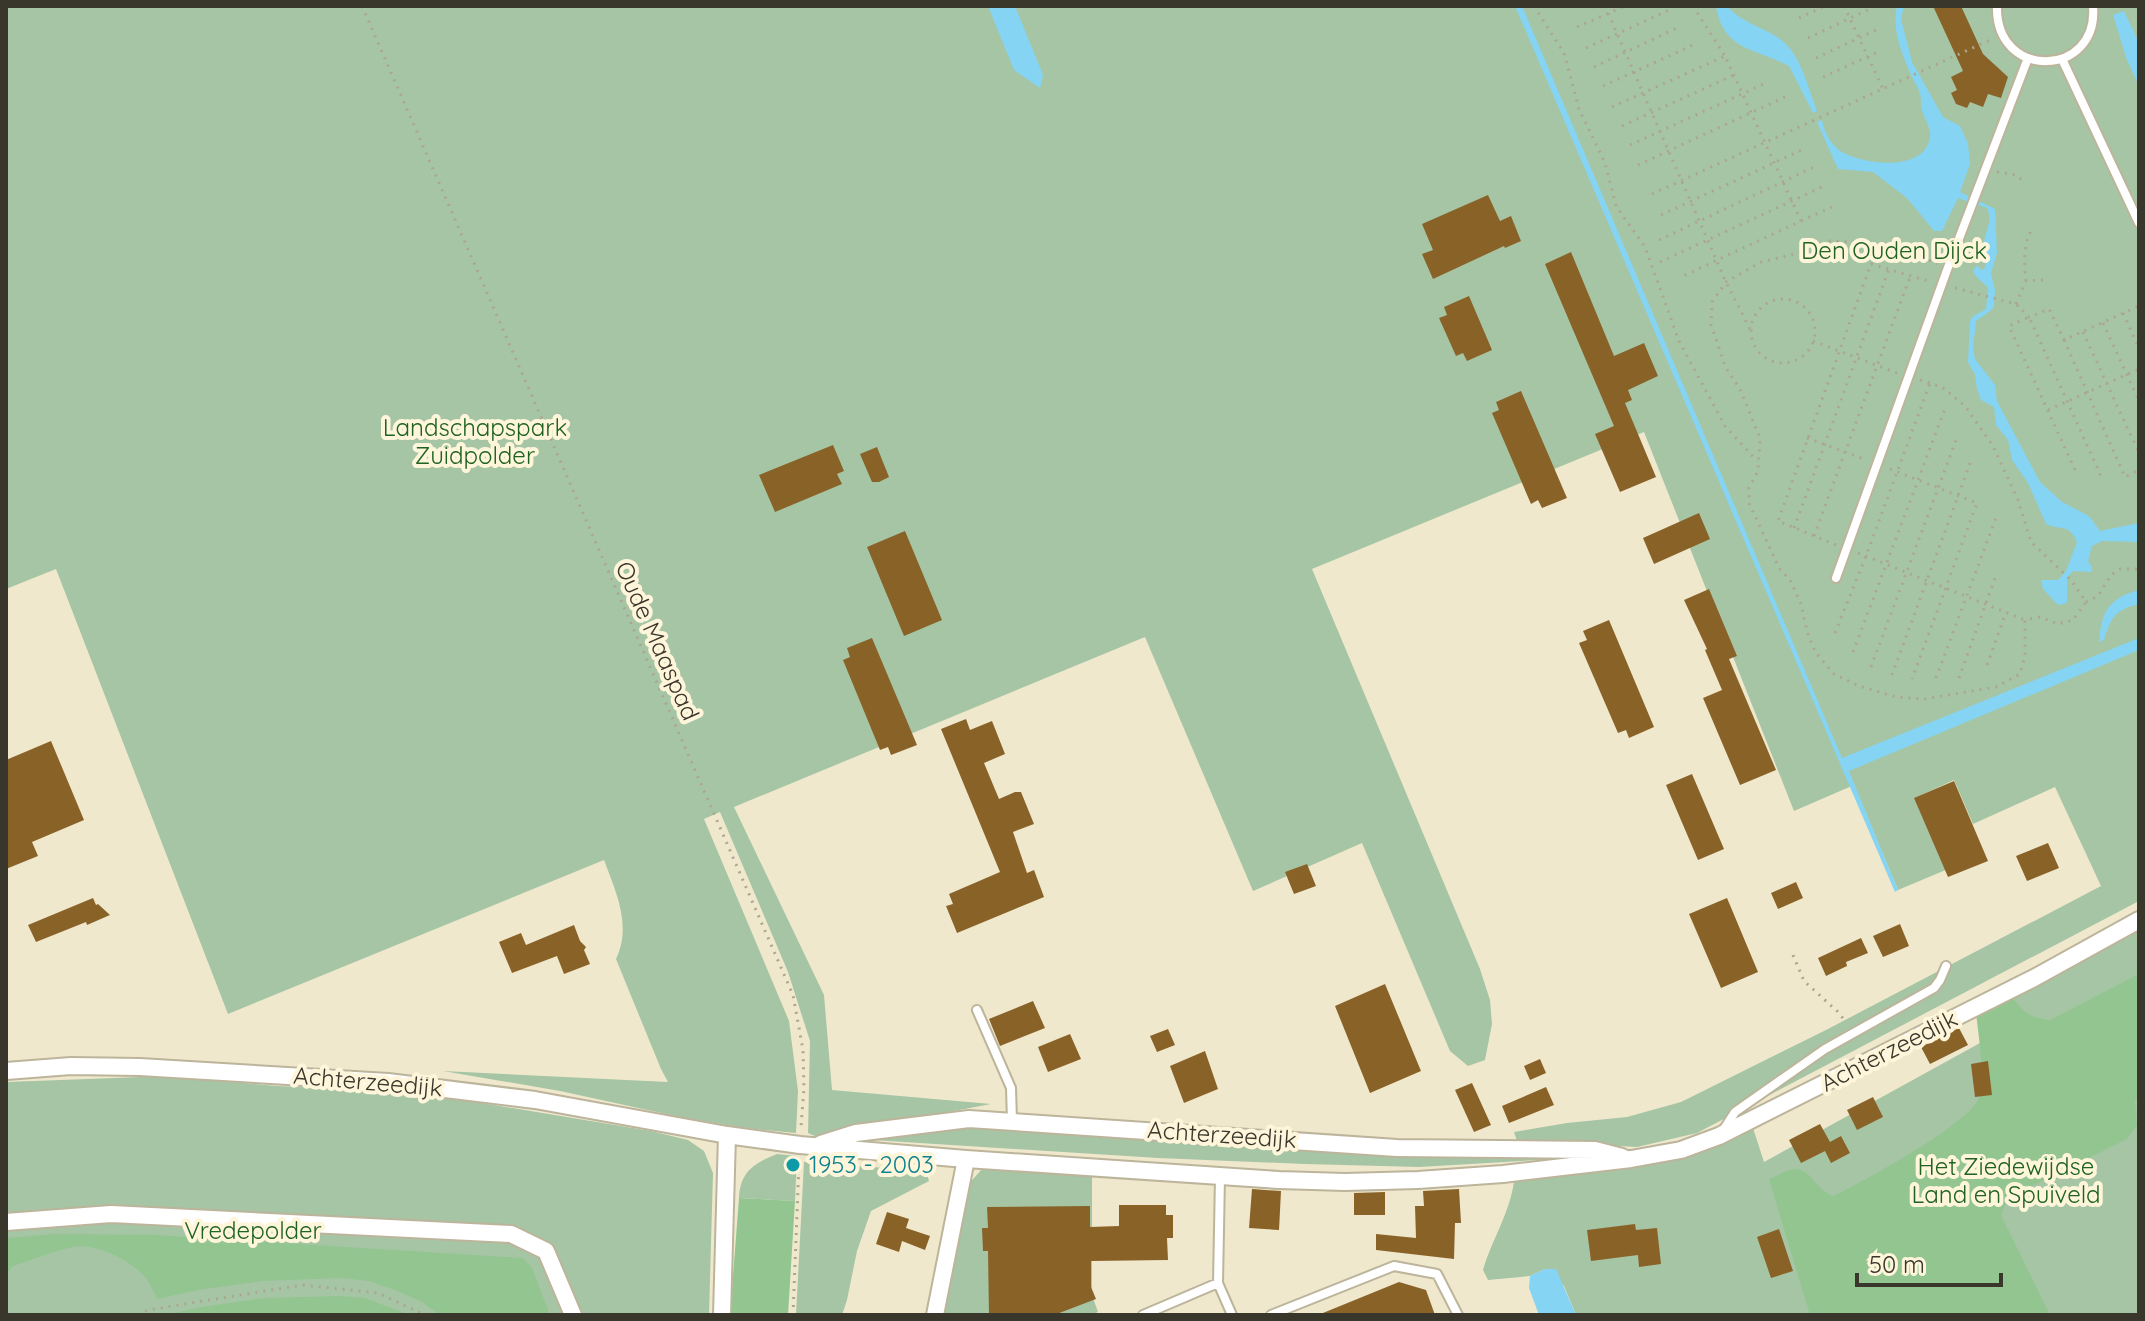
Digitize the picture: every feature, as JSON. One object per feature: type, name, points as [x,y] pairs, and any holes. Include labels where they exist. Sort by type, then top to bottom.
[{"type":"street","name":"Achterzeedijk","points":[[6,1071],[71,1066],[140,1067],[388,1082],[535,1100],[727,1135],[807,1146],[966,1159],[1345,1182],[1503,1174],[1631,1159],[1681,1150],[1719,1136],[2034,978],[2139,920]]},
{"type":"street","name":"Achterzeedijk","points":[[807,1146],[856,1133],[969,1119],[1397,1148],[1595,1150],[1631,1159]]},
{"type":"street","points":[[722,1315],[727,1135]]},
{"type":"street","points":[[935,1315],[966,1159]]},
{"type":"street","points":[[6,1222],[111,1214],[511,1234],[546,1251],[573,1315]]},
{"type":"lane","points":[[1997,6],[1996,20],[2010,48],[2041,62],[2062,59],[2085,41],[2092,26],[2093,6]]},
{"type":"lane","points":[[1836,578],[2028,58]]},
{"type":"lane","points":[[2062,59],[2139,223]]},
{"type":"lane","points":[[1719,1136],[1735,1112],[1825,1049],[1934,988],[1946,966]]},
{"type":"lane","points":[[977,1010],[1011,1088],[1012,1121]]},
{"type":"lane","points":[[1220,1176],[1218,1283],[1232,1315]]},
{"type":"lane","points":[[1271,1315],[1394,1266],[1437,1274],[1458,1315]]},
{"type":"lane","points":[[1143,1315],[1218,1283]]},
{"type":"path","name":"Oude Maaspad","points":[[362,6],[793,995],[803,1050],[807,1146],[793,1315]]},
{"type":"path","points":[[1534,6],[1564,53],[1579,109],[1605,163],[1616,206],[1645,247],[1679,341],[1725,426],[1758,462]]},
{"type":"path","points":[[1605,6],[1751,331]]},
{"type":"path","points":[[1577,27],[1625,6]]},
{"type":"path","points":[[1693,6],[1725,56],[1801,221]]},
{"type":"path","points":[[1799,18],[1825,6]]},
{"type":"path","points":[[1844,6],[1883,89]]},
{"type":"path","points":[[1808,38],[1876,6]]},
{"type":"path","points":[[1586,48],[1669,10]]},
{"type":"path","points":[[1594,67],[1677,28]]},
{"type":"path","points":[[1816,58],[1876,30]]},
{"type":"path","points":[[1652,194],[2001,35]]},
{"type":"path","points":[[1603,86],[1693,45]]},
{"type":"path","points":[[1823,77],[1880,51]]},
{"type":"path","points":[[1612,107],[1725,56]]},
{"type":"path","points":[[1622,126],[1734,75]]},
{"type":"path","points":[[1630,145],[1768,82]]},
{"type":"path","points":[[1638,165],[1787,96]]},
{"type":"path","points":[[1661,215],[1806,148]]},
{"type":"path","points":[[1659,240],[1814,167]]},
{"type":"path","points":[[1985,169],[2016,175],[2024,182]]},
{"type":"path","points":[[1660,262],[1822,187]]},
{"type":"path","points":[[1681,277],[1832,207]]},
{"type":"path","points":[[2016,304],[2026,281],[2027,238],[2032,229]]},
{"type":"path","points":[[1794,528],[1889,269]]},
{"type":"path","points":[[1814,536],[1911,276]]},
{"type":"path","points":[[2026,281],[2043,280]]},
{"type":"path","points":[[1979,295],[2016,304],[2029,317],[2101,476]]},
{"type":"path","points":[[1777,299],[1799,303],[1813,320],[1813,341],[1801,357],[1782,363],[1772,361],[1763,357],[1752,341],[1753,320],[1767,303],[1777,299]]},
{"type":"path","points":[[2064,340],[2139,306]]},
{"type":"path","points":[[2075,470],[2009,326],[2049,309],[2125,477],[2139,470]]},
{"type":"path","points":[[2123,313],[2139,348]]},
{"type":"path","points":[[2103,323],[2139,401]]},
{"type":"path","points":[[2083,332],[2139,453]]},
{"type":"path","points":[[1813,341],[1942,387],[1965,406],[1993,446],[2018,500],[2031,542],[2071,580]]},
{"type":"path","points":[[2048,410],[2139,369]]},
{"type":"path","points":[[1835,633],[1930,383]]},
{"type":"path","points":[[1853,652],[1946,406]]},
{"type":"path","points":[[1871,667],[1958,435]]},
{"type":"path","points":[[1807,438],[1977,503],[1912,679]]},
{"type":"path","points":[[1892,675],[1972,458]]},
{"type":"path","points":[[1936,678],[1997,515]]},
{"type":"path","points":[[2086,602],[2098,596],[2111,575],[2120,569],[2139,569]]},
{"type":"path","points":[[1959,678],[1995,578]]},
{"type":"path","points":[[1987,665],[2006,612]]},
{"type":"path","points":[[1793,955],[1804,981],[1837,1011],[1853,1032]]},
{"type":"path","points":[[138,1315],[148,1310],[302,1285],[378,1293],[425,1315]]},
{"type":"green space","name":"Landschapspark Zuidpolder","points":[[6,6],[2139,6],[2139,901],[1697,1133],[1637,1147],[1517,1141],[1514,1132],[1627,1117],[1681,1102],[2101,886],[2055,787],[1973,824],[1954,780],[1917,797],[1948,869],[1898,890],[1854,785],[1794,811],[1644,432],[1312,569],[1480,969],[1490,1000],[1492,1024],[1485,1060],[1468,1066],[1450,1051],[1362,843],[1253,891],[1145,637],[734,807],[824,995],[832,1090],[991,1104],[817,1137],[808,1133],[810,1041],[788,972],[720,812],[704,819],[789,1021],[798,1091],[796,1133],[743,1128],[443,1071],[668,1082],[616,959],[621,947],[622,922],[604,860],[228,1014],[56,569],[6,589]]},
{"type":"green space","name":"Het Ziedewijdse Land en Spuiveld","points":[[2139,924],[2139,1315],[1576,1315],[1564,1286],[1545,1269],[1530,1276],[1488,1280],[1483,1270],[1509,1204],[1514,1181],[1687,1156],[1712,1149],[1753,1128],[1764,1162],[2029,1016],[2022,1011],[2011,993]]},
{"type":"green space","points":[[2139,974],[2137,1125],[2127,1139],[2026,1189],[2005,1205],[2001,1215],[2050,1315],[1810,1315],[1769,1179],[1800,1170],[1833,1196],[1866,1179],[1913,1152],[1972,1109],[1981,1090],[1982,1068],[1976,1012],[2011,993],[2026,1013],[2050,1020]]},
{"type":"green space","name":"Vredepolder","points":[[168,1076],[277,1086],[375,1090],[464,1100],[688,1140],[704,1151],[713,1173],[709,1315],[6,1315],[6,1082]]},
{"type":"green space","points":[[956,1127],[1520,1151],[1571,1158],[1419,1167],[1305,1164],[857,1139]]},
{"type":"green space","points":[[777,1154],[797,1156],[795,1201],[739,1198],[745,1175]]},
{"type":"green space","points":[[804,1162],[926,1171],[929,1181],[871,1211],[857,1251],[842,1315],[796,1315]]},
{"type":"green space","points":[[983,1168],[1092,1177],[1092,1295],[1098,1312],[1091,1315],[943,1315],[964,1189]]},
{"type":"green space","points":[[739,1198],[795,1201],[788,1315],[730,1315]]},
{"type":"green space","points":[[56,1234],[155,1235],[523,1258],[532,1268],[550,1315],[440,1315],[422,1302],[395,1290],[369,1281],[341,1278],[263,1281],[157,1299],[146,1279],[127,1262],[109,1253],[82,1246],[13,1266],[6,1274],[6,1238]]},
{"type":"green space","points":[[265,1298],[365,1298],[410,1315],[166,1315]]},
{"type":"water","points":[[988,6],[1015,6],[1043,75],[1040,88],[1014,70]]},
{"type":"water","points":[[1515,6],[1522,6],[1842,758],[2139,638],[2139,650],[1849,771],[1898,890],[1895,892]]},
{"type":"water","points":[[1716,6],[1727,6],[1787,45],[1803,72],[1817,111],[1813,113],[1789,66],[1733,40],[1720,21]]},
{"type":"water","points":[[1897,6],[1904,6],[1901,19],[1912,62],[1943,117],[1960,126],[1968,144],[1970,164],[1960,192],[1995,209],[1997,253],[1991,273],[1995,290],[1994,306],[1976,321],[1975,359],[1995,385],[1997,401],[2040,482],[2062,502],[2089,516],[2100,531],[2139,523],[2139,542],[2102,541],[2092,546],[2088,561],[2091,572],[2073,571],[2067,578],[2067,603],[2058,605],[2043,589],[2041,580],[2058,580],[2066,571],[2077,542],[2068,530],[2046,524],[2028,483],[2012,460],[2008,440],[1996,425],[1994,407],[1981,400],[1975,375],[1968,362],[1970,322],[1972,317],[1986,309],[1988,288],[1973,271],[1977,265],[1981,270],[1985,265],[1987,208],[1958,198],[1942,231],[1934,231],[1907,198],[1873,172],[1838,169],[1817,122],[1822,120],[1828,137],[1840,151],[1863,160],[1906,161],[1926,148],[1930,130],[1899,43]]},
{"type":"water","points":[[2124,11],[2139,43],[2139,86],[2113,15]]},
{"type":"water","points":[[2139,590],[2139,604],[2115,616],[2104,640],[2099,642],[2108,608],[2113,602]]},
{"type":"water","points":[[1545,1269],[1556,1269],[1576,1315],[1539,1315],[1529,1288],[1530,1276]]},
{"type":"building","points":[[1933,6],[1961,6],[1983,54],[2008,77],[2001,98],[1988,94],[1983,107],[1970,102],[1967,108],[1956,104],[1951,93],[1957,90],[1951,77],[1963,71]]},
{"type":"building","points":[[1488,195],[1500,221],[1511,216],[1521,241],[1433,279],[1422,254],[1433,250],[1422,224]]},
{"type":"building","points":[[1571,252],[1614,356],[1644,343],[1658,376],[1628,390],[1632,400],[1625,403],[1656,477],[1620,492],[1595,434],[1614,426],[1545,264]]},
{"type":"building","points":[[1469,296],[1492,350],[1467,361],[1463,353],[1456,356],[1439,318],[1447,315],[1444,307]]},
{"type":"building","points":[[1521,391],[1567,498],[1542,508],[1538,500],[1531,504],[1492,413],[1499,410],[1496,402]]},
{"type":"building","points":[[833,445],[844,471],[837,474],[842,484],[775,512],[759,475]]},
{"type":"building","points":[[877,447],[889,477],[872,482],[860,454]]},
{"type":"building","points":[[1699,513],[1710,539],[1654,564],[1643,538]]},
{"type":"building","points":[[905,531],[942,620],[904,636],[867,547]]},
{"type":"building","points":[[1709,589],[1737,656],[1729,659],[1776,770],[1740,785],[1703,698],[1722,690],[1684,600]]},
{"type":"building","points":[[1609,620],[1654,727],[1629,738],[1626,730],[1618,733],[1579,643],[1587,640],[1583,631]]},
{"type":"building","points":[[872,638],[917,745],[891,755],[888,747],[880,750],[843,660],[850,657],[847,648]]},
{"type":"building","points":[[966,719],[970,730],[992,721],[1005,754],[984,763],[999,799],[1021,792],[1034,824],[1013,832],[1027,873],[1034,870],[1044,897],[957,933],[946,906],[953,904],[949,894],[1000,872],[941,729]]},
{"type":"building","points":[[51,741],[84,820],[32,842],[38,856],[6,869],[6,760]]},
{"type":"building","points":[[1692,774],[1724,849],[1698,860],[1666,785]]},
{"type":"building","points":[[1954,781],[1988,861],[1948,877],[1914,798]]},
{"type":"building","points":[[2048,843],[2059,868],[2027,881],[2016,856]]},
{"type":"building","points":[[1307,864],[1316,886],[1294,894],[1285,872]]},
{"type":"building","points":[[1796,882],[1803,898],[1778,909],[1771,893]]},
{"type":"building","points":[[93,898],[96,905],[110,915],[36,942],[28,925]]},
{"type":"building","points":[[1727,898],[1758,972],[1721,988],[1689,914]]},
{"type":"building","points":[[1900,924],[1909,946],[1883,957],[1873,936]]},
{"type":"building","points":[[574,925],[586,947],[584,950],[590,964],[564,974],[557,956],[512,973],[499,942],[521,933],[526,945]]},
{"type":"building","points":[[1861,938],[1868,953],[1846,962],[1847,966],[1826,976],[1818,958]]},
{"type":"building","points":[[1385,984],[1421,1071],[1370,1093],[1335,1006]]},
{"type":"building","points":[[1033,1001],[1045,1028],[1000,1046],[989,1019]]},
{"type":"building","points":[[1959,1028],[1968,1045],[1930,1064],[1921,1047]]},
{"type":"building","points":[[1168,1029],[1175,1045],[1157,1052],[1150,1036]]},
{"type":"building","points":[[1070,1034],[1081,1059],[1048,1072],[1038,1047]]},
{"type":"building","points":[[1205,1051],[1218,1089],[1184,1103],[1170,1066]]},
{"type":"building","points":[[1540,1059],[1546,1073],[1530,1080],[1524,1066]]},
{"type":"building","points":[[1988,1061],[1992,1095],[1975,1097],[1971,1064]]},
{"type":"building","points":[[1472,1083],[1491,1125],[1474,1132],[1455,1090]]},
{"type":"building","points":[[1546,1087],[1554,1105],[1509,1123],[1502,1106]]},
{"type":"building","points":[[1873,1097],[1883,1117],[1857,1130],[1847,1110]]},
{"type":"building","points":[[1820,1124],[1830,1142],[1841,1136],[1850,1153],[1831,1163],[1825,1151],[1801,1163],[1789,1140]]},
{"type":"building","points":[[1252,1189],[1281,1191],[1279,1230],[1249,1228]]},
{"type":"building","points":[[1459,1189],[1461,1223],[1455,1223],[1454,1259],[1376,1250],[1376,1234],[1416,1238],[1415,1206],[1424,1206],[1423,1191]]},
{"type":"building","points":[[1385,1192],[1385,1215],[1354,1215],[1354,1193]]},
{"type":"building","points":[[1119,1205],[1166,1205],[1166,1215],[1173,1215],[1173,1238],[1167,1238],[1168,1260],[1091,1261],[1091,1287],[1096,1299],[1054,1315],[989,1315],[988,1251],[983,1251],[982,1228],[988,1228],[987,1207],[1090,1206],[1090,1227],[1119,1226]]},
{"type":"building","points":[[887,1212],[909,1219],[906,1228],[930,1236],[925,1250],[902,1241],[899,1252],[876,1244]]},
{"type":"building","points":[[1635,1224],[1636,1230],[1657,1228],[1661,1264],[1639,1267],[1638,1255],[1591,1261],[1587,1230]]},
{"type":"building","points":[[1779,1229],[1793,1271],[1771,1278],[1757,1237]]},
{"type":"building","points":[[1399,1282],[1426,1290],[1435,1315],[1318,1315]]},
{"type":"place","name":"1953 - 2003","points":[[793,1165]]},
{"type":"park label","name":"Den Ouden Dijck","points":[[1894,251]]}]
